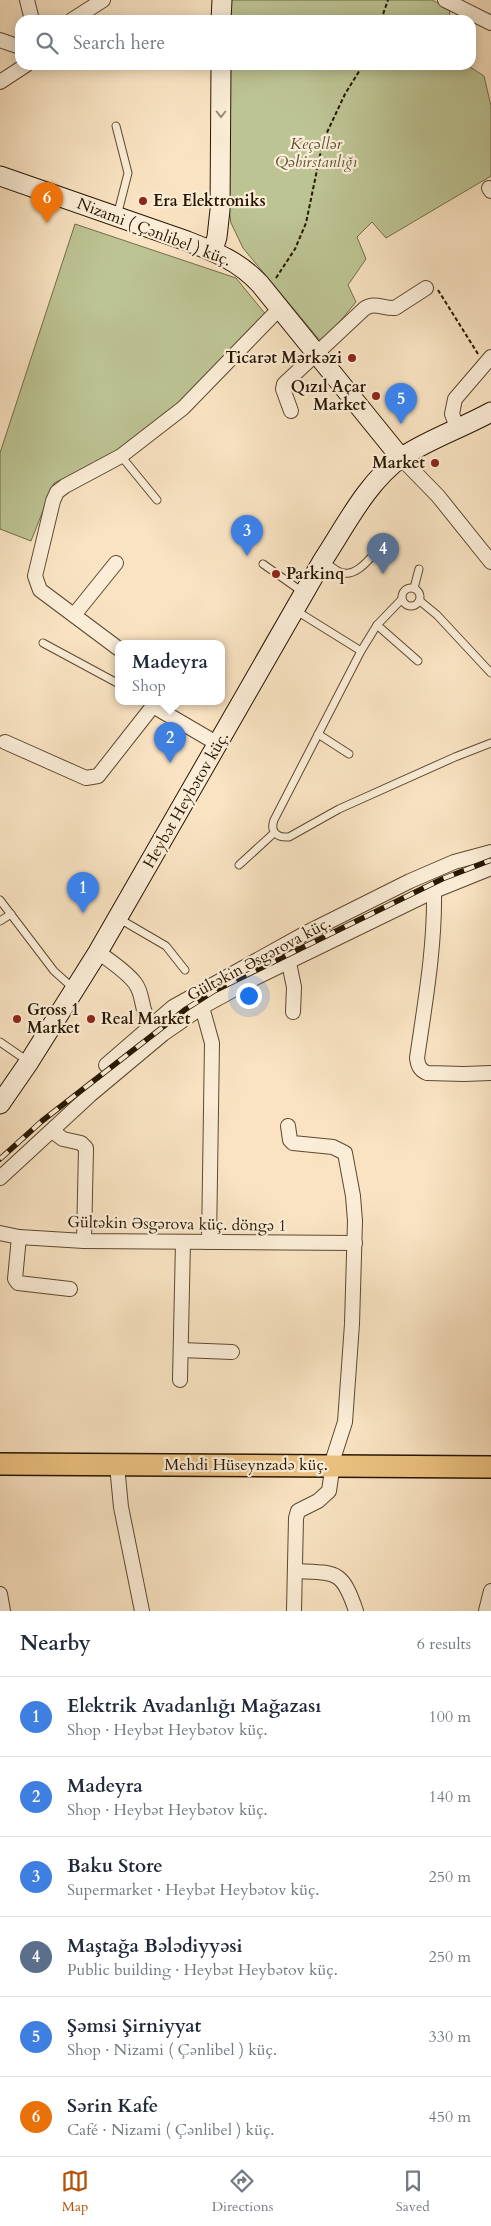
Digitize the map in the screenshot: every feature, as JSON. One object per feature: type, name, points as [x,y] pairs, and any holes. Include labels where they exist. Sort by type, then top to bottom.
[{"type":"main road","points":[[221,15],[222,0]]},
{"type":"main road","points":[[213,250],[217,237],[220,210],[221,70]]},
{"type":"main road","name":"Nizami ( Çənlibel ) küç.","points":[[0,176],[213,250],[249,272],[401,458]]},
{"type":"main road","name":"Heybət Heybətov küç.","points":[[0,1104],[29,1062],[98,952],[323,560],[356,508],[379,480],[401,458],[491,412]]},
{"type":"main road","name":"Mehdi Hüseynzadə küç.","points":[[0,1464],[332,1471],[491,1479]]},
{"type":"main road","name":"Mehdi Hüseynzadə küç.","points":[[0,1476],[118,1476],[491,1467]]},
{"type":"street","points":[[27,0],[31,15]]},
{"type":"street","points":[[80,15],[103,0]]},
{"type":"street","points":[[447,0],[476,15]]},
{"type":"street","points":[[476,15],[491,23]]},
{"type":"street","points":[[0,40],[15,45]]},
{"type":"street","points":[[0,82],[20,70]]},
{"type":"street","points":[[291,411],[283,389],[284,384],[368,305],[395,308],[426,288]]},
{"type":"street","points":[[115,646],[40,590],[35,576],[53,501],[57,492],[121,456],[183,408],[280,308]]},
{"type":"street","points":[[458,430],[452,414],[455,399],[488,361]]},
{"type":"street","points":[[401,458],[438,496],[491,562]]},
{"type":"street","points":[[74,615],[116,563]]},
{"type":"street","points":[[5,742],[86,778],[98,776],[150,705]]},
{"type":"street","points":[[154,705],[218,744]]},
{"type":"street","points":[[106,1065],[174,1007],[304,934],[410,881],[454,862],[491,852]]},
{"type":"street","name":"Gültəkin Əsgərova küç.","points":[[0,1178],[90,1095],[163,1034],[202,1007],[434,891],[491,868]]},
{"type":"street","points":[[434,891],[433,927],[426,996],[416,1058],[417,1065],[427,1073],[491,1073]]},
{"type":"street","points":[[98,952],[136,984],[146,1018],[152,1024]]},
{"type":"street","points":[[289,962],[294,987],[293,1012]]},
{"type":"street","points":[[202,1007],[212,1043],[209,1242]]},
{"type":"street","points":[[288,1126],[290,1140],[293,1143],[333,1147],[345,1153],[354,1196],[355,1243],[346,1414],[329,1491],[318,1501],[298,1511],[296,1518],[294,1611]]},
{"type":"street","points":[[52,1131],[63,1139],[81,1143],[86,1148],[84,1241]]},
{"type":"street","name":"Gültəkin Əsgərova küç. döngə 1","points":[[0,1233],[19,1237],[84,1241],[355,1243]]},
{"type":"street","points":[[19,1237],[14,1279],[18,1284],[70,1289]]},
{"type":"street","points":[[180,1380],[182,1242]]},
{"type":"street","points":[[181,1350],[232,1352]]},
{"type":"street","points":[[118,1476],[121,1507],[142,1611]]},
{"type":"street","points":[[295,1571],[329,1573],[338,1576],[350,1591],[356,1611]]},
{"type":"street","points":[[486,1611],[491,1591]]},
{"type":"street","points":[[0,1594],[3,1611]]},
{"type":"lane","points":[[116,126],[128,173],[116,216]]},
{"type":"lane","points":[[121,456],[157,500]]},
{"type":"lane","points":[[323,560],[341,572],[350,574],[357,570],[382,545]]},
{"type":"lane","points":[[264,564],[300,601],[361,652]]},
{"type":"lane","points":[[414,588],[419,569]]},
{"type":"lane","points":[[420,601],[420,593],[414,588],[406,589],[403,591],[402,599],[377,625],[361,652],[271,827],[274,833],[283,837],[289,837],[339,809],[491,743]]},
{"type":"lane","points":[[402,599],[403,602],[410,606],[414,606],[420,601]]},
{"type":"lane","points":[[420,601],[437,615],[491,673]]},
{"type":"lane","points":[[377,625],[418,661]]},
{"type":"lane","points":[[43,643],[115,682]]},
{"type":"lane","points":[[318,734],[349,754]]},
{"type":"lane","points":[[239,865],[274,833]]},
{"type":"lane","points":[[0,900],[54,971],[75,990]]},
{"type":"lane","points":[[0,921],[11,914]]},
{"type":"lane","points":[[117,918],[166,946],[185,970]]},
{"type":"lane","points":[[0,1042],[29,1062]]},
{"type":"path","points":[[382,15],[388,0]]},
{"type":"path","points":[[273,284],[295,249],[306,223],[323,141],[345,94],[360,70]]},
{"type":"path","points":[[426,288],[437,288],[488,361]]},
{"type":"green space","points":[[231,0],[432,0],[450,9],[449,15],[230,15]]},
{"type":"green space","name":"Keçəllər Qəbirstanlığı","points":[[230,70],[475,70],[484,76],[491,106],[491,176],[386,238],[372,222],[357,237],[366,259],[348,285],[356,302],[322,343],[243,248],[231,223],[227,196]]},
{"type":"green space","points":[[75,224],[236,278],[267,316],[171,411],[113,455],[54,483],[31,541],[0,529],[0,453]]},
{"type":"railway","points":[[0,1159],[42,1121],[186,1009],[214,991],[442,879],[491,860]]},
{"type":"place","name":"Era Elektroniks","points":[[143,201]]},
{"type":"place","name":"Sərin Kafe","points":[[47,223]]},
{"type":"place","name":"Ticarət Mərkəzi","points":[[352,358]]},
{"type":"place","name":"Qızıl Açar Market","points":[[376,396]]},
{"type":"place","name":"Şəmsi Şirniyyat","points":[[401,424]]},
{"type":"place","name":"Market","points":[[435,463]]},
{"type":"place","name":"Baku Store","points":[[247,556]]},
{"type":"place","name":"Parkinq","points":[[276,574]]},
{"type":"place","name":"Maştağa Bələdiyyəsi","points":[[383,574]]},
{"type":"place","name":"Madeyra","points":[[170,763]]},
{"type":"place","name":"Elektrik Avadanlığı Mağazası","points":[[83,913]]},
{"type":"place","name":"Gross 1 Market","points":[[17,1019]]},
{"type":"place","name":"Real Market","points":[[91,1019]]}]
